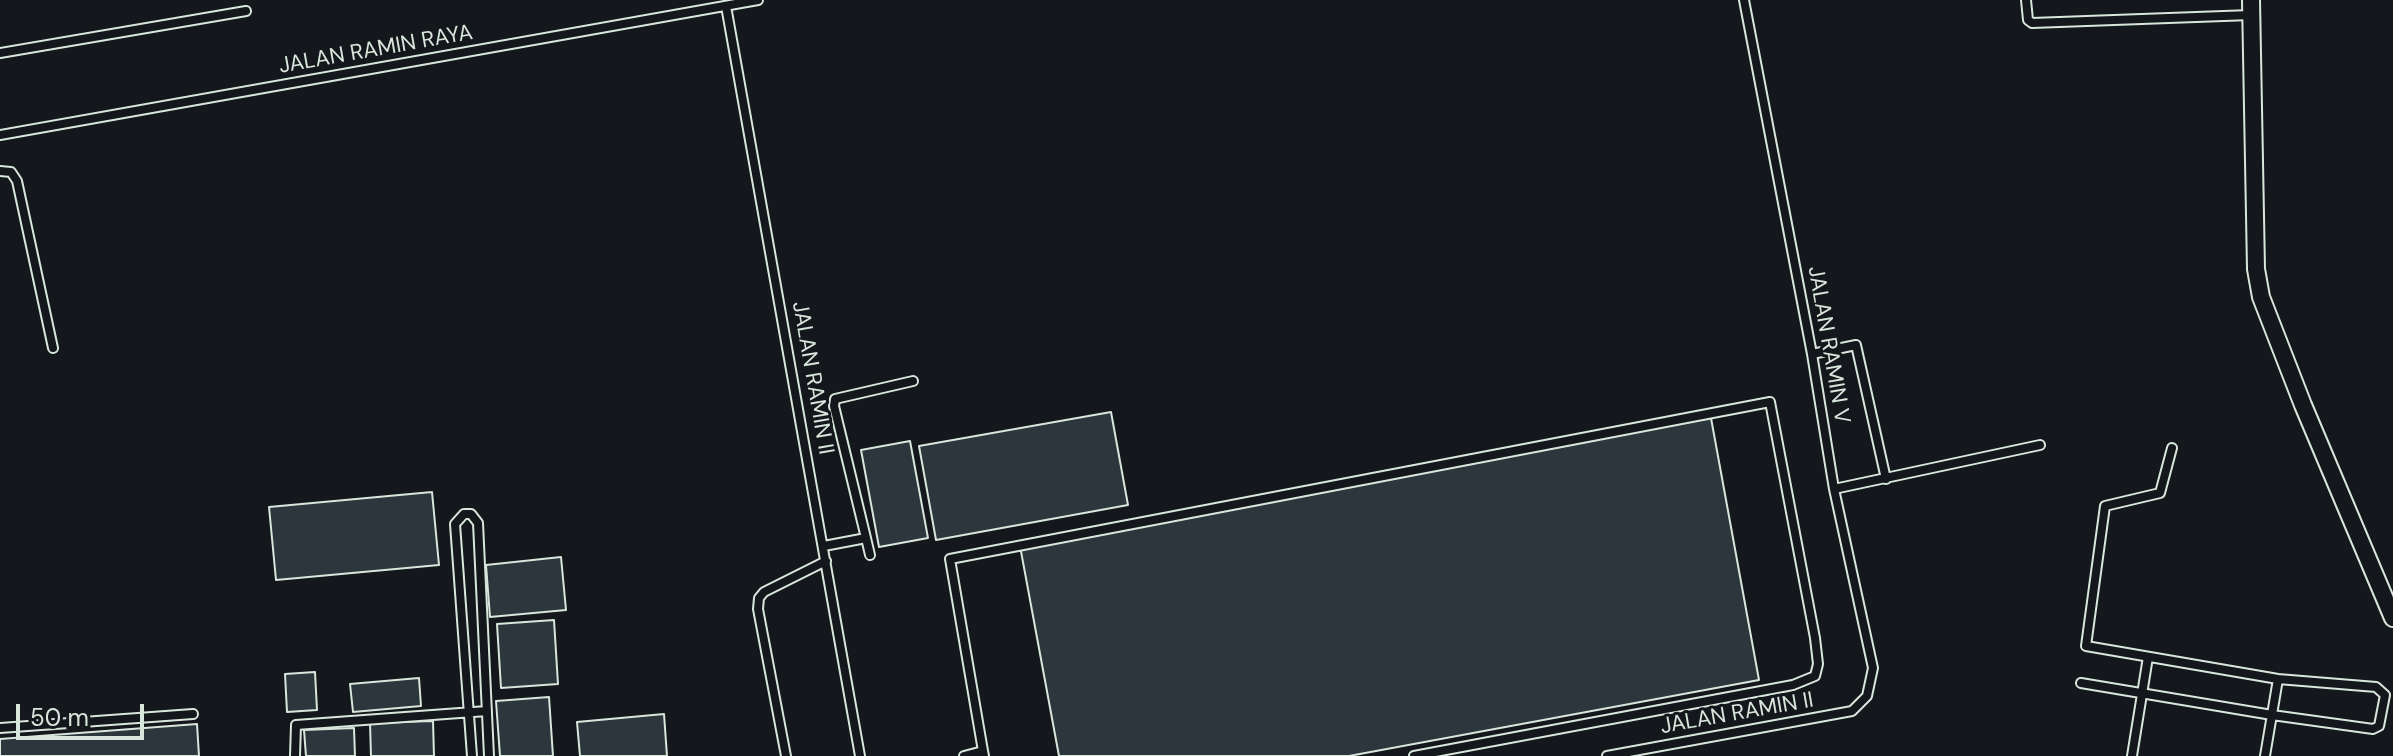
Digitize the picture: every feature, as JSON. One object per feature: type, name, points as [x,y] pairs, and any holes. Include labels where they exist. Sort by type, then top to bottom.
[{"type":"street","points":[[2251,8],[2256,269],[2261,297],[2393,618]]},
{"type":"lane","name":"JALAN RAMIN RAYA","points":[[0,135],[758,0]]},
{"type":"lane","name":"JALAN RAMIN V","points":[[1744,0],[1812,354],[1834,489],[1873,668],[1867,696]]},
{"type":"lane","points":[[2026,0],[2028,20],[2032,23],[2251,8]]},
{"type":"lane","name":"JALAN RAMIN II","points":[[726,6],[860,756]]},
{"type":"lane","points":[[0,53],[246,11]]},
{"type":"lane","points":[[0,171],[11,172],[17,181],[53,348]]},
{"type":"lane","points":[[1812,354],[1856,345],[1886,479]]},
{"type":"lane","points":[[870,555],[834,402],[839,397],[913,381]]},
{"type":"lane","points":[[964,756],[984,754],[950,559],[1770,402],[1815,638],[1818,664],[1815,676],[1793,685],[1414,756]]},
{"type":"lane","points":[[1834,489],[2040,445]]},
{"type":"lane","points":[[2081,683],[2272,715],[2373,729],[2379,726],[2385,693],[2376,687],[2278,679],[2088,647],[2085,642],[2105,506],[2160,493],[2172,448]]},
{"type":"lane","points":[[472,756],[455,524],[464,514],[471,514],[478,523],[489,756]]},
{"type":"lane","points":[[824,546],[866,538]]},
{"type":"lane","points":[[786,756],[758,609],[759,598],[764,592],[826,561]]},
{"type":"lane","points":[[2132,756],[2148,657]]},
{"type":"lane","points":[[2265,756],[2278,679]]},
{"type":"lane","name":"JALAN RAMIN II","points":[[1607,756],[1852,711],[1867,696]]},
{"type":"lane","points":[[2382,707],[2393,710]]},
{"type":"lane","points":[[295,756],[296,725],[487,711]]},
{"type":"lane","points":[[0,728],[193,714]]},
{"type":"building","points":[[1111,412],[1128,505],[936,540],[919,446]]},
{"type":"building","points":[[1711,418],[1759,680],[1349,756],[1059,756],[1020,546]]},
{"type":"building","points":[[910,441],[928,538],[879,547],[861,450]]},
{"type":"building","points":[[432,492],[439,565],[276,580],[269,507]]},
{"type":"building","points":[[561,557],[566,610],[490,617],[486,565]]},
{"type":"building","points":[[554,620],[558,684],[501,688],[497,624]]},
{"type":"building","points":[[315,672],[317,710],[287,712],[285,674]]},
{"type":"building","points":[[419,678],[421,706],[353,712],[350,684]]},
{"type":"building","points":[[549,697],[553,756],[500,756],[496,701]]},
{"type":"building","points":[[664,714],[667,756],[580,756],[577,722]]},
{"type":"building","points":[[433,721],[434,756],[371,756],[370,723]]},
{"type":"building","points":[[197,724],[199,756],[0,756],[0,739]]},
{"type":"building","points":[[354,728],[355,756],[306,756],[304,730]]}]
